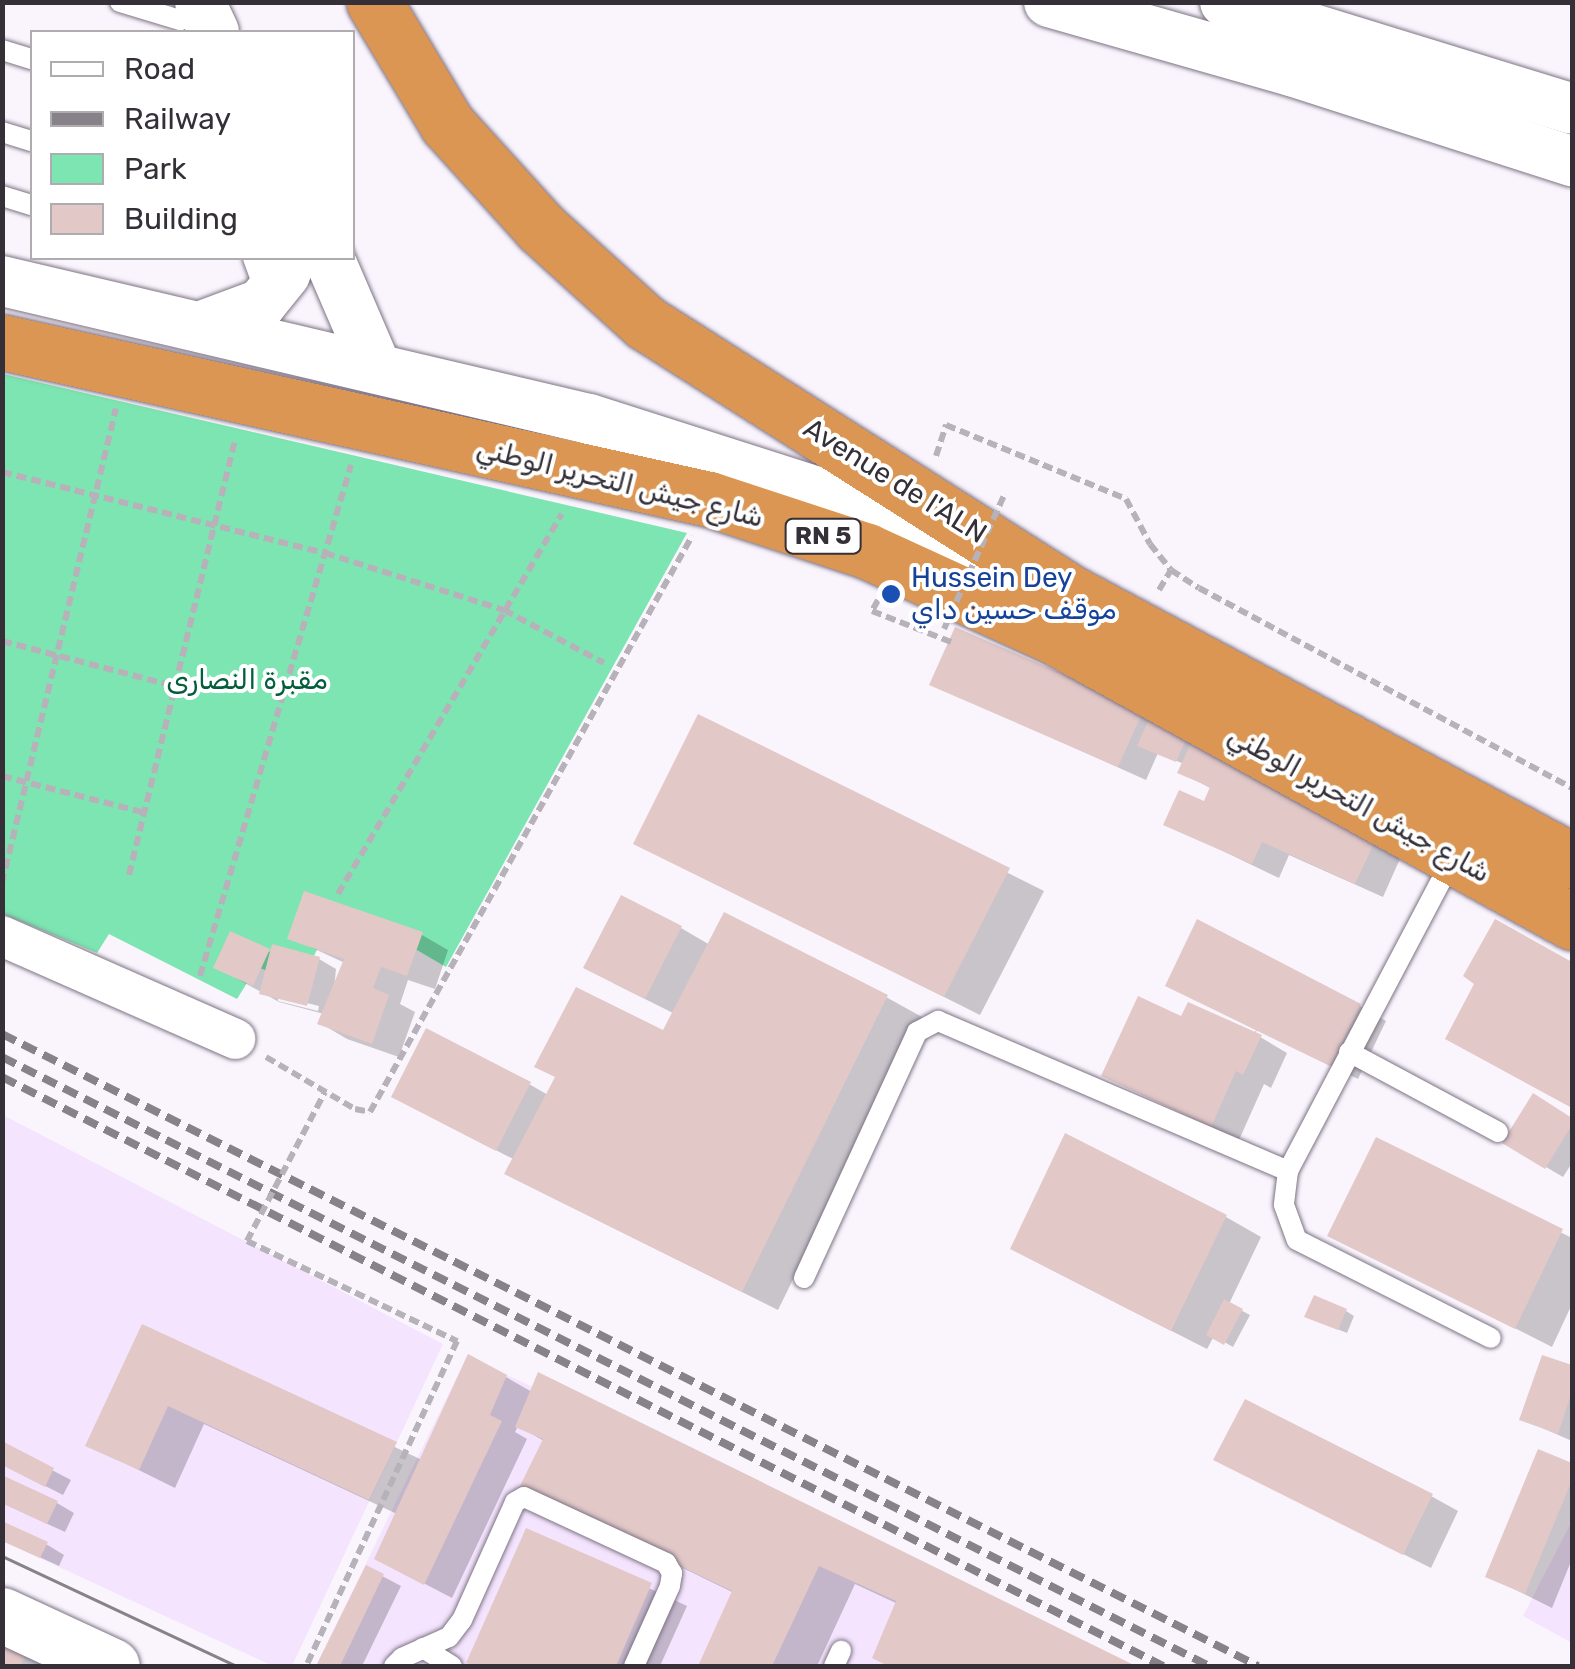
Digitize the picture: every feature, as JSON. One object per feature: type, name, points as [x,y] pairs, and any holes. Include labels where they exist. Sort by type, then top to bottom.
[{"type":"highway","name":"Avenue de l'ALN","points":[[374,2],[447,124],[540,227],[646,323],[1071,593],[1572,861]]},
{"type":"highway","name":"شارع جيش التحرير الوطني","points":[[2,342],[709,499],[867,551],[1052,636],[1572,922]]},
{"type":"main road","points":[[29,1640],[112,1666]]},
{"type":"street","points":[[1049,2],[1291,72],[1572,161]]},
{"type":"street","points":[[1226,2],[1572,109]]},
{"type":"street","points":[[195,15],[229,30]]},
{"type":"street","points":[[330,260],[376,367]]},
{"type":"street","points":[[202,326],[271,271]]},
{"type":"street","points":[[2,280],[590,418],[878,511],[1071,593]]},
{"type":"street","points":[[2,936],[235,1039]]},
{"type":"lane","points":[[120,2],[195,15]]},
{"type":"lane","points":[[2,50],[30,58]]},
{"type":"lane","points":[[2,132],[30,140]]},
{"type":"lane","points":[[2,196],[30,204]]},
{"type":"lane","points":[[1455,856],[1288,1170],[1284,1206],[1297,1240],[1491,1338]]},
{"type":"lane","points":[[804,1278],[916,1032],[938,1021],[1288,1170]]},
{"type":"lane","points":[[1348,1052],[1498,1132]]},
{"type":"lane","points":[[394,1666],[449,1637],[462,1620],[515,1502],[530,1498],[666,1563],[672,1572],[670,1586],[634,1666]]},
{"type":"lane","points":[[424,1648],[452,1666]]},
{"type":"path","points":[[2,884],[116,408]]},
{"type":"path","points":[[934,460],[946,426],[1126,499],[1150,544],[1171,570],[1572,788]]},
{"type":"path","points":[[129,875],[234,442]]},
{"type":"path","points":[[200,976],[354,456]]},
{"type":"path","points":[[2,472],[325,553],[504,610],[604,664]]},
{"type":"path","points":[[944,629],[1005,493]]},
{"type":"path","points":[[338,894],[562,514]]},
{"type":"path","points":[[235,1039],[325,1092],[370,1112],[696,529]]},
{"type":"path","points":[[860,592],[878,598]]},
{"type":"path","points":[[2,641],[174,686]]},
{"type":"path","points":[[2,776],[146,813]]},
{"type":"path","points":[[306,1666],[458,1341],[248,1241],[325,1092]]},
{"type":"shaded area","points":[[3,1115],[443,1344],[292,1666],[273,1666],[3,1541]]},
{"type":"shaded area","points":[[468,1354],[507,1375],[1126,1666],[316,1666]]},
{"type":"shaded area","points":[[1572,1521],[1572,1643],[1523,1616]]},
{"type":"green space","name":"مقبرة النصارى","points":[[3,374],[687,533],[446,967],[340,905],[300,983],[257,967],[237,999],[109,934],[97,953],[3,914]]},
{"type":"building","points":[[955,627],[1144,709],[1118,767],[929,685]]},
{"type":"building","points":[[698,714],[1010,868],[944,997],[633,844]]},
{"type":"building","points":[[1148,721],[1187,737],[1176,762],[1137,746]]},
{"type":"building","points":[[1192,741],[1382,826],[1355,884],[1262,842],[1252,864],[1163,825],[1179,790],[1204,801],[1210,787],[1177,773]]},
{"type":"building","points":[[304,891],[423,932],[407,976],[381,967],[373,988],[389,995],[372,1044],[317,1024],[344,959],[287,939]]},
{"type":"building","points":[[621,895],[682,926],[645,999],[583,968]]},
{"type":"building","points":[[724,912],[888,995],[742,1292],[504,1174],[555,1077],[534,1067],[576,987],[663,1030]]},
{"type":"building","points":[[1197,919],[1361,1004],[1330,1066],[1165,986]]},
{"type":"building","points":[[1495,919],[1572,962],[1572,1108],[1445,1039],[1474,984],[1463,976]]},
{"type":"building","points":[[230,931],[270,949],[253,986],[213,968]]},
{"type":"building","points":[[272,944],[320,957],[307,1006],[259,994]]},
{"type":"building","points":[[1138,996],[1181,1016],[1188,1002],[1262,1035],[1243,1075],[1236,1071],[1211,1127],[1101,1076]]},
{"type":"building","points":[[426,1028],[531,1082],[496,1151],[391,1097]]},
{"type":"building","points":[[1533,1093],[1572,1118],[1572,1125],[1545,1169],[1502,1143]]},
{"type":"building","points":[[1065,1133],[1227,1215],[1171,1331],[1010,1249]]},
{"type":"building","points":[[1376,1137],[1563,1229],[1515,1329],[1327,1236]]},
{"type":"building","points":[[1314,1295],[1347,1309],[1338,1330],[1304,1317]]},
{"type":"building","points":[[1224,1299],[1243,1309],[1224,1345],[1206,1335]]},
{"type":"building","points":[[142,1324],[397,1442],[369,1500],[168,1406],[139,1470],[85,1446]]},
{"type":"building","points":[[468,1354],[507,1375],[490,1415],[502,1421],[424,1585],[374,1559]]},
{"type":"building","points":[[1542,1355],[1572,1365],[1572,1391],[1558,1434],[1519,1420]]},
{"type":"building","points":[[538,1372],[1136,1666],[888,1666],[872,1658],[896,1601],[819,1566],[772,1666],[698,1666],[732,1591],[519,1488],[543,1439],[515,1427]]},
{"type":"building","points":[[1245,1399],[1433,1494],[1403,1555],[1213,1460]]},
{"type":"building","points":[[2,1441],[54,1468],[45,1487],[2,1465]]},
{"type":"building","points":[[1538,1449],[1572,1463],[1572,1480],[1525,1594],[1485,1577]]},
{"type":"building","points":[[2,1475],[58,1501],[47,1524],[2,1503]]},
{"type":"building","points":[[2,1521],[48,1542],[40,1558],[2,1541]]},
{"type":"building","points":[[526,1528],[652,1583],[616,1666],[466,1663]]},
{"type":"building","points":[[366,1565],[384,1574],[340,1666],[316,1666]]},
{"type":"building","points":[[2,1638],[28,1649],[20,1666],[2,1666]]},
{"type":"tram line","points":[[2,1556],[237,1666]]},
{"type":"railway","points":[[2,1034],[1258,1666]]},
{"type":"railway","points":[[2,1057],[1209,1666]]},
{"type":"railway","points":[[2,1077],[1163,1666]]},
{"type":"place","name":"Hussein Dey موقف حسين داي","points":[[891,594]]}]
